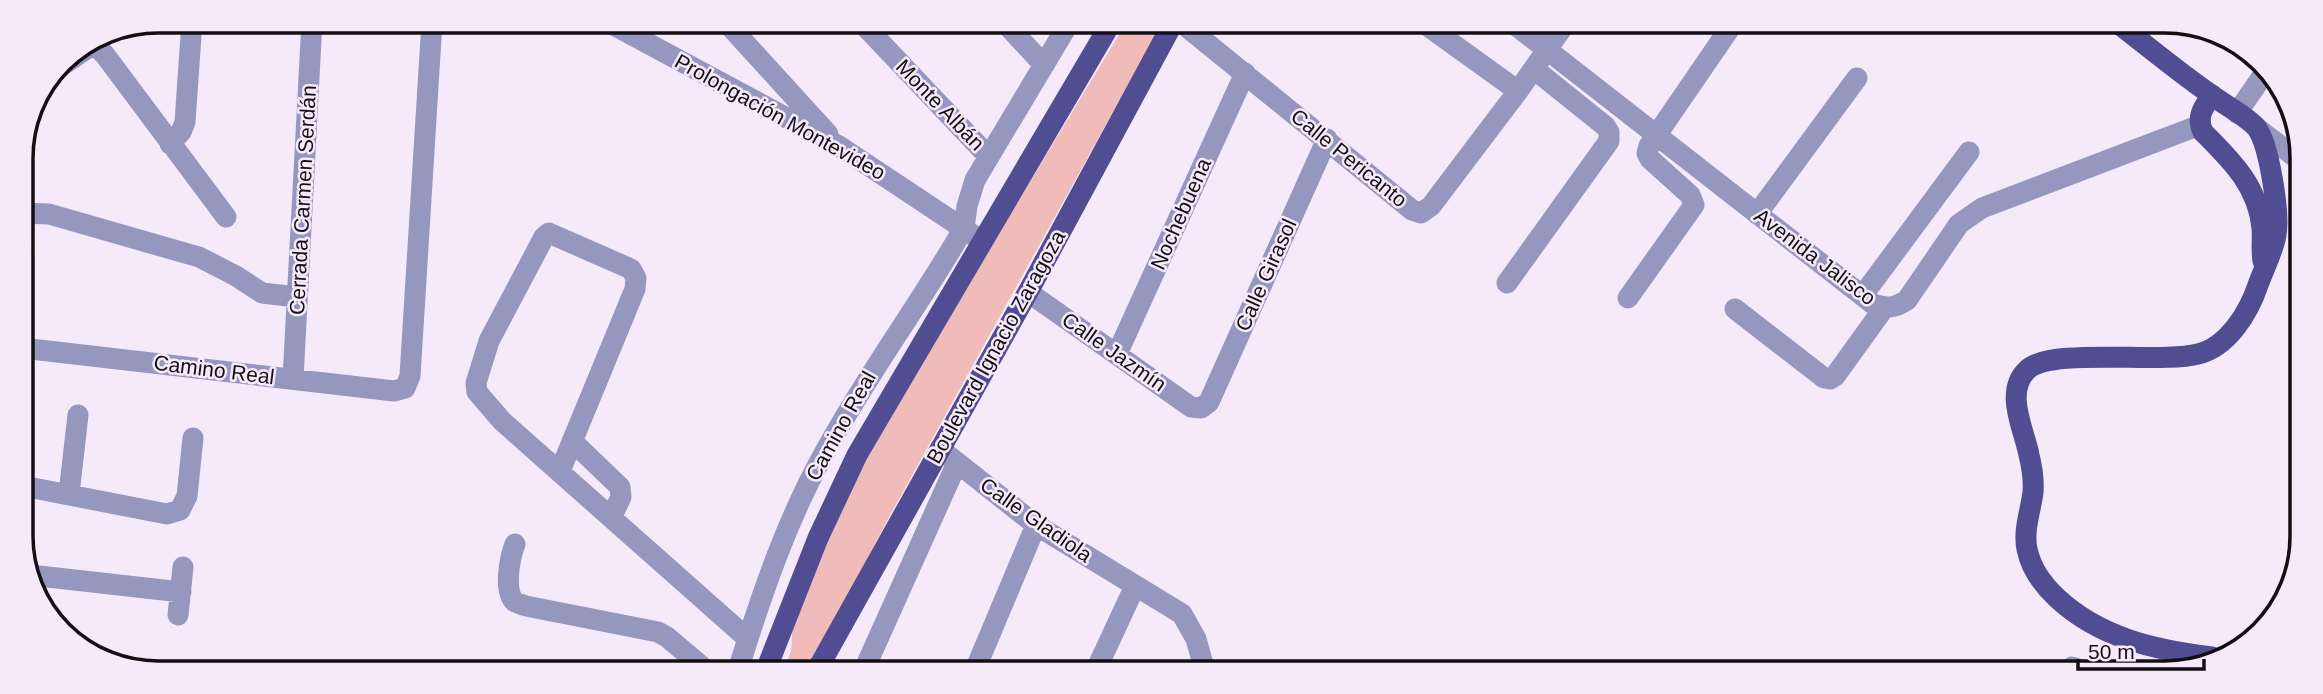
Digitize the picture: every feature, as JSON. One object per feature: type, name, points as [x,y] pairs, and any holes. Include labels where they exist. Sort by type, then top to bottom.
[{"type":"main road","points":[[770,661],[818,538],[857,455],[1105,33]]},
{"type":"main road","name":"Boulevard Ignacio Zaragoza","points":[[822,661],[1028,292],[1168,33]]},
{"type":"main road","points":[[2131,33],[2257,128],[2268,161],[2276,203],[2276,236],[2256,291],[2232,332],[2203,353],[2184,358],[2068,358],[2037,363],[2028,368],[2020,379],[2016,392],[2016,408],[2033,476],[2026,548],[2033,568],[2042,582],[2072,612],[2105,632],[2145,646],[2200,655]]},
{"type":"main road","points":[[2212,95],[2202,110],[2200,125],[2203,132],[2238,167],[2250,187],[2262,228],[2262,257],[2265,266]]},
{"type":"street","points":[[170,144],[181,132],[185,121],[191,33]]},
{"type":"street","name":"Cerrada Carmen Serdán","points":[[293,379],[311,33]]},
{"type":"street","name":"Camino Real","points":[[33,349],[394,391],[405,388],[410,376],[431,33]]},
{"type":"street","name":"Prolongación Montevideo","points":[[628,33],[839,146],[984,242]]},
{"type":"street","points":[[736,33],[839,146]]},
{"type":"street","name":"Monte Albán","points":[[871,33],[989,157]]},
{"type":"street","points":[[1014,33],[1044,65]]},
{"type":"street","name":"Camino Real","points":[[741,661],[779,554],[809,482],[876,364],[948,257],[964,228],[975,180],[1063,33]]},
{"type":"street","name":"Calle Pericanto","points":[[1195,33],[1412,210],[1421,213],[1432,206],[1559,33]]},
{"type":"street","points":[[1437,33],[1518,91]]},
{"type":"street","name":"Avenida Jalisco","points":[[1525,33],[1873,304],[1884,308],[1896,307],[1907,300],[1959,224],[1969,215],[2200,125]]},
{"type":"street","points":[[1628,298],[1695,205],[1690,195],[1650,159],[1648,146],[1726,33]]},
{"type":"street","points":[[100,47],[226,217]]},
{"type":"street","points":[[1507,283],[1609,141],[1609,132],[1605,126],[1534,69]]},
{"type":"street","name":"Nochebuena","points":[[1117,354],[1245,73]]},
{"type":"street","points":[[1757,214],[1857,78]]},
{"type":"street","points":[[2237,113],[2261,78]]},
{"type":"street","points":[[2257,128],[2290,153]]},
{"type":"street","name":"Calle Girasol","points":[[1201,408],[1209,402],[1327,139]]},
{"type":"street","points":[[1863,295],[1969,152]]},
{"type":"street","points":[[34,213],[49,214],[199,257],[262,293],[298,297]]},
{"type":"street","points":[[560,471],[635,289],[636,278],[631,269],[549,233],[544,237],[489,341],[477,392],[502,421],[748,639]]},
{"type":"street","name":"Calle Jazmín","points":[[1028,292],[1191,407],[1201,408]]},
{"type":"street","points":[[1735,309],[1824,378],[1830,379],[1835,376],[1884,308]]},
{"type":"street","points":[[69,494],[78,415]]},
{"type":"street","points":[[33,488],[167,513],[180,510],[187,496],[192,438]]},
{"type":"street","points":[[572,441],[620,487],[621,497],[612,516]]},
{"type":"street","name":"Calle Gladiola","points":[[940,449],[1036,526],[1182,614],[1196,639],[1202,660]]},
{"type":"street","points":[[868,661],[957,463]]},
{"type":"street","points":[[979,661],[1036,526]]},
{"type":"street","points":[[514,544],[509,570],[510,593],[516,602],[658,632],[695,661]]},
{"type":"street","points":[[178,615],[183,567]]},
{"type":"street","points":[[40,576],[181,592]]},
{"type":"street","points":[[1100,661],[1135,586]]},
{"type":"shaded area","points":[[1120,33],[1156,33],[889,517],[814,661],[787,661],[791,651],[794,606],[834,506]]}]
